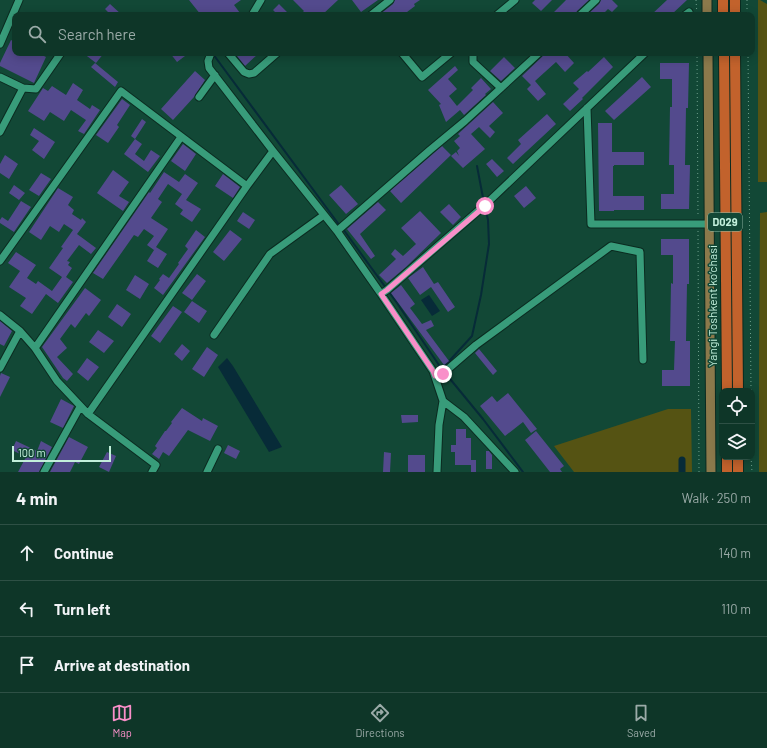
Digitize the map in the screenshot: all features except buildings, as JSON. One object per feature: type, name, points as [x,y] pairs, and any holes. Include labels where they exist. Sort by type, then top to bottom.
[{"type":"highway","points":[[723,0],[723,12]]},
{"type":"highway","points":[[735,0],[735,12]]},
{"type":"highway","name":"Yangi Toshkent ko‘chasi","points":[[724,56],[727,388]]},
{"type":"highway","name":"Yangi Toshkent ko‘chasi","points":[[735,56],[738,388]]},
{"type":"highway","points":[[727,460],[727,472]]},
{"type":"highway","points":[[738,460],[738,472]]},
{"type":"main road","points":[[707,0],[708,12]]},
{"type":"main road","points":[[708,56],[711,472]]},
{"type":"street","points":[[14,12],[19,0]]},
{"type":"street","points":[[254,12],[261,0]]},
{"type":"street","points":[[375,12],[390,0]]},
{"type":"street","points":[[501,12],[515,0]]},
{"type":"street","points":[[583,12],[596,0]]},
{"type":"street","points":[[0,44],[12,16]]},
{"type":"street","points":[[0,77],[23,88],[36,89],[59,56]]},
{"type":"street","points":[[210,56],[208,60],[209,68],[324,216],[340,228],[381,294],[433,371],[443,401],[438,425],[437,472]]},
{"type":"street","points":[[231,56],[244,72],[249,74],[254,73],[274,56]]},
{"type":"street","points":[[404,56],[422,77],[447,56]]},
{"type":"street","points":[[473,56],[473,62],[501,88]]},
{"type":"street","points":[[340,228],[465,121],[536,56]]},
{"type":"street","points":[[381,294],[485,206],[642,56]]},
{"type":"street","points":[[199,97],[215,76]]},
{"type":"street","points":[[0,132],[23,88]]},
{"type":"street","points":[[0,261],[121,91],[247,186]]},
{"type":"street","points":[[588,108],[591,224],[709,224]]},
{"type":"street","points":[[35,348],[181,137]]},
{"type":"street","points":[[88,414],[273,151]]},
{"type":"street","points":[[214,335],[270,254],[324,216]]},
{"type":"street","points":[[435,376],[445,372],[476,345],[611,246],[640,252],[643,360]]},
{"type":"street","points":[[0,315],[20,331],[35,348],[57,381],[80,407],[156,465],[152,472]]},
{"type":"street","points":[[0,368],[20,331]]},
{"type":"street","points":[[443,401],[464,417],[515,472]]},
{"type":"street","points":[[44,472],[80,407]]},
{"type":"street","points":[[207,472],[218,449]]},
{"type":"path","points":[[696,0],[697,12]]},
{"type":"path","points":[[747,0],[747,12]]},
{"type":"path","points":[[697,56],[698,219]]},
{"type":"path","points":[[748,56],[751,388]]},
{"type":"path","points":[[698,226],[699,472]]},
{"type":"path","points":[[751,460],[752,472]]},
{"type":"shaded area","points":[[758,0],[767,4],[767,182],[758,182]]},
{"type":"shaded area","points":[[767,212],[767,472],[759,472],[760,213]]},
{"type":"shaded area","points":[[668,409],[691,409],[692,472],[574,472],[554,446]]},
{"type":"water","points":[[429,295],[440,311],[432,316],[421,300]]},
{"type":"water","points":[[227,358],[282,447],[269,452],[218,367]]},
{"type":"waterway","points":[[214,56],[340,226]]},
{"type":"waterway","points":[[477,166],[484,203]]},
{"type":"waterway","points":[[442,369],[472,336],[481,295],[489,244],[488,220],[485,207]]},
{"type":"waterway","points":[[343,229],[397,303],[443,371]]},
{"type":"waterway","points":[[446,374],[483,419],[523,472]]},
{"type":"waterway","points":[[682,460],[682,472]]},
{"type":"route","points":[[443,374],[435,376],[381,294],[485,206]]}]
